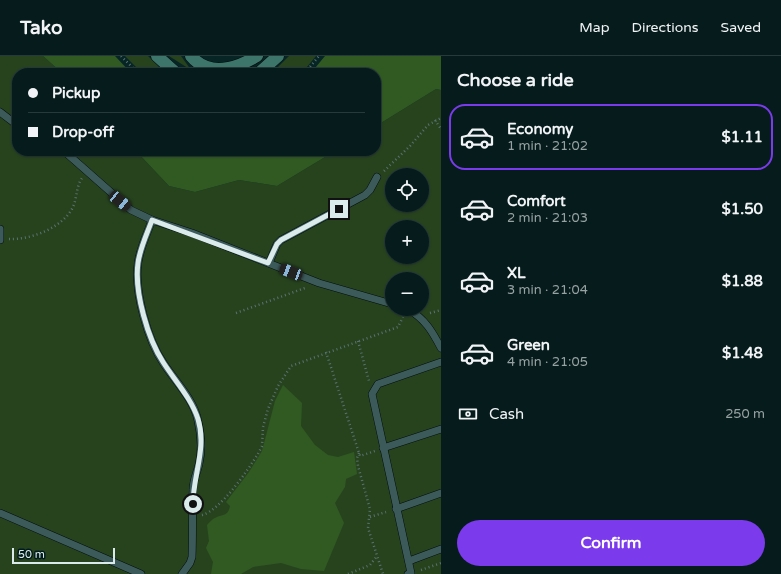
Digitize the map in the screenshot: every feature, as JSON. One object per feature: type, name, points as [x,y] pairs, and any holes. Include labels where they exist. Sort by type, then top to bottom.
[{"type":"main road","points":[[156,56],[170,68]]},
{"type":"main road","points":[[191,56],[199,64],[212,68]]},
{"type":"main road","points":[[224,68],[234,67],[257,56]]},
{"type":"main road","points":[[265,68],[278,56]]},
{"type":"lane","points":[[0,112],[12,121]]},
{"type":"lane","points":[[70,156],[131,210],[152,220],[319,283],[385,302]]},
{"type":"lane","points":[[268,263],[277,244],[281,240],[365,195],[370,190],[377,177]]},
{"type":"lane","points":[[152,220],[142,244],[137,274],[145,319],[151,343],[182,389],[198,420],[201,447],[199,463],[194,478],[192,557],[190,564],[182,574]]},
{"type":"lane","points":[[0,229],[0,239]]},
{"type":"lane","points":[[420,316],[427,324],[441,348]]},
{"type":"lane","points":[[410,573],[409,561],[396,508],[372,394],[378,384],[441,362]]},
{"type":"lane","points":[[383,448],[441,428]]},
{"type":"lane","points":[[396,508],[441,493]]},
{"type":"lane","points":[[0,514],[141,574]]},
{"type":"lane","points":[[409,561],[441,549]]},
{"type":"path","points":[[120,56],[133,68]]},
{"type":"path","points":[[309,68],[319,56]]},
{"type":"path","points":[[377,177],[410,146],[428,125],[441,118]]},
{"type":"path","points":[[435,120],[441,129]]},
{"type":"path","points":[[0,239],[16,239],[31,236],[59,222],[72,209],[80,179]]},
{"type":"path","points":[[236,313],[319,283]]},
{"type":"path","points":[[192,518],[208,513],[220,505],[258,454],[262,446],[263,427],[268,409],[288,370],[298,362],[398,327],[404,316]]},
{"type":"path","points":[[358,341],[369,382],[374,389]]},
{"type":"path","points":[[326,352],[359,453],[357,458],[358,466],[368,500],[370,517],[368,528],[383,574]]},
{"type":"path","points":[[359,453],[360,456],[383,448]]},
{"type":"path","points":[[370,517],[396,508]]},
{"type":"path","points":[[348,574],[370,565],[377,556]]},
{"type":"path","points":[[410,573],[441,563]]},
{"type":"green space","points":[[0,56],[43,56],[56,68],[12,68],[12,156],[141,156],[169,186],[195,192],[239,180],[277,186],[327,156],[381,156],[381,123],[436,89],[441,90],[441,574],[0,574]]},
{"type":"green space","points":[[43,56],[115,56],[126,68],[56,68]]},
{"type":"green space","points":[[125,56],[148,56],[160,68],[137,68]]},
{"type":"green space","points":[[169,56],[181,56],[190,68]]},
{"type":"green space","points":[[289,56],[316,56],[306,68],[277,68]]},
{"type":"green space","points":[[325,56],[441,56],[441,90],[436,89],[381,123],[381,68],[315,68]]},
{"type":"green space","points":[[141,156],[327,156],[277,186],[239,180],[195,192],[169,186]]},
{"type":"green space","points":[[283,385],[302,403],[301,426],[315,445],[328,455],[338,457],[354,452],[357,474],[346,479],[345,487],[335,503],[344,523],[324,571],[301,569],[281,563],[253,567],[241,574],[211,574],[213,562],[206,548],[209,541],[207,525],[212,520],[228,512],[230,506],[226,502],[249,472],[262,451],[275,401]]},
{"type":"route","points":[[193,504],[194,478],[199,463],[201,447],[198,420],[186,395],[153,346],[147,331],[137,274],[142,244],[152,220],[192,233],[268,263],[277,244],[281,240],[339,209]]}]
